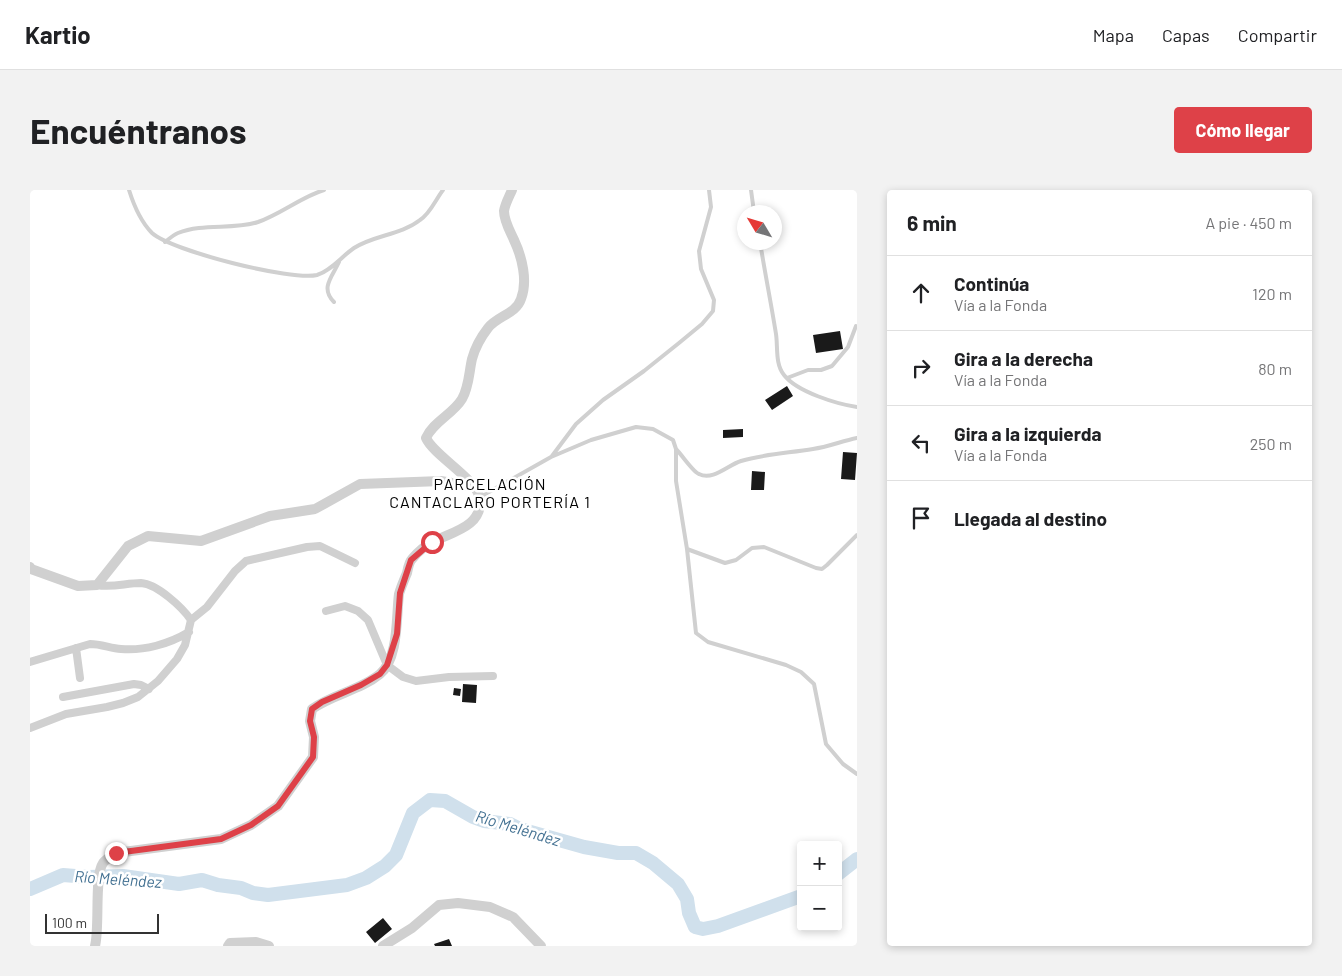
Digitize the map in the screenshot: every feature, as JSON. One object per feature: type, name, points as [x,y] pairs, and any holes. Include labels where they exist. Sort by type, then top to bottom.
[{"type":"street","points":[[95,946],[98,890],[101,868],[104,862],[116,853],[221,839],[251,825],[278,806],[313,757],[314,737],[310,721],[312,709],[322,702],[361,685],[380,674],[387,665],[397,634],[400,593],[411,560],[432,542],[454,534],[474,520],[480,509],[480,497],[465,477],[426,438],[430,429],[442,421],[462,398],[469,377],[472,358],[479,342],[489,327],[516,308],[521,300],[524,287],[523,269],[516,242],[505,220],[504,211],[512,190]]},
{"type":"street","points":[[97,585],[128,546],[148,536],[200,542],[270,516],[315,509],[360,484],[441,481],[473,487]]},
{"type":"street","points":[[30,728],[66,714],[123,703],[138,697],[168,671],[185,646],[191,620],[207,607],[240,565],[246,561],[307,547],[320,546],[355,562]]},
{"type":"street","points":[[30,567],[78,586],[97,585],[107,587],[140,583],[152,585],[185,611],[191,620]]},
{"type":"street","points":[[326,612],[345,606],[358,611],[368,620],[387,665],[403,677],[416,681],[448,677],[493,676]]},
{"type":"street","points":[[30,662],[76,648],[99,644],[122,649],[137,649],[179,638],[188,632]]},
{"type":"street","points":[[76,648],[80,678]]},
{"type":"street","points":[[63,697],[134,684],[148,689]]},
{"type":"street","points":[[383,946],[412,928],[438,905],[458,903],[490,907],[513,917],[541,946]]},
{"type":"street","points":[[228,946],[230,943],[256,942],[269,946]]},
{"type":"lane","points":[[129,190],[136,211],[144,224],[152,233],[165,242],[230,263],[304,276],[318,274],[340,260],[355,247],[410,227],[422,219],[443,190]]},
{"type":"lane","points":[[165,242],[178,233],[191,230],[257,222],[295,205],[314,193],[324,190]]},
{"type":"lane","points":[[551,457],[576,424],[603,400],[658,360],[702,324],[713,312],[714,300],[701,269],[699,251],[711,207],[709,190]]},
{"type":"lane","points":[[750,190],[753,205]]},
{"type":"lane","points":[[761,250],[776,337],[779,367],[787,378],[815,394],[845,405],[857,407]]},
{"type":"lane","points":[[334,302],[328,296],[326,289],[340,260]]},
{"type":"lane","points":[[787,378],[808,370],[821,370],[832,366],[848,347],[856,326]]},
{"type":"lane","points":[[480,497],[551,457],[591,440],[636,427],[653,429],[673,440],[676,449],[676,481],[687,549],[696,634],[708,642],[786,665],[802,672],[814,684],[826,744],[843,764],[857,774]]},
{"type":"lane","points":[[676,449],[685,457],[692,470],[699,474],[711,476],[736,463],[757,456],[816,449],[857,438]]},
{"type":"lane","points":[[687,549],[725,563],[736,560],[752,548],[764,547],[816,568],[822,568],[857,535]]},
{"type":"building","points":[[840,331],[843,349],[816,353],[813,335]]},
{"type":"building","points":[[787,386],[793,396],[772,410],[765,400]]},
{"type":"building","points":[[743,429],[743,437],[723,438],[723,430]]},
{"type":"building","points":[[843,452],[857,453],[855,480],[841,479]]},
{"type":"building","points":[[752,471],[765,472],[764,490],[751,490]]},
{"type":"building","points":[[463,684],[477,685],[476,703],[462,702]]},
{"type":"building","points":[[454,688],[461,689],[460,696],[453,695]]},
{"type":"building","points":[[383,918],[392,929],[375,943],[366,932]]},
{"type":"building","points":[[449,939],[452,946],[435,946],[434,944]]},
{"type":"waterway","name":"Río Meléndez","points":[[30,889],[63,875],[88,877],[123,876],[179,884],[202,880],[268,895],[347,885],[366,878],[385,866],[396,855],[413,813],[430,800],[445,801],[484,821],[510,824],[520,829],[584,847],[618,853],[636,853],[653,863],[678,884],[687,899],[689,913],[695,927],[703,929],[718,926],[797,897]]},
{"type":"waterway","name":"Río Meléndez","points":[[842,871],[857,859]]},
{"type":"district","name":"PARCELACIÓN CANTACLARO PORTERÍA 1","points":[[490,493]]},
{"type":"route","points":[[116,853],[221,839],[251,825],[278,806],[313,757],[314,737],[310,721],[312,709],[322,702],[361,685],[380,674],[387,665],[397,634],[400,593],[411,560],[432,542]]}]
